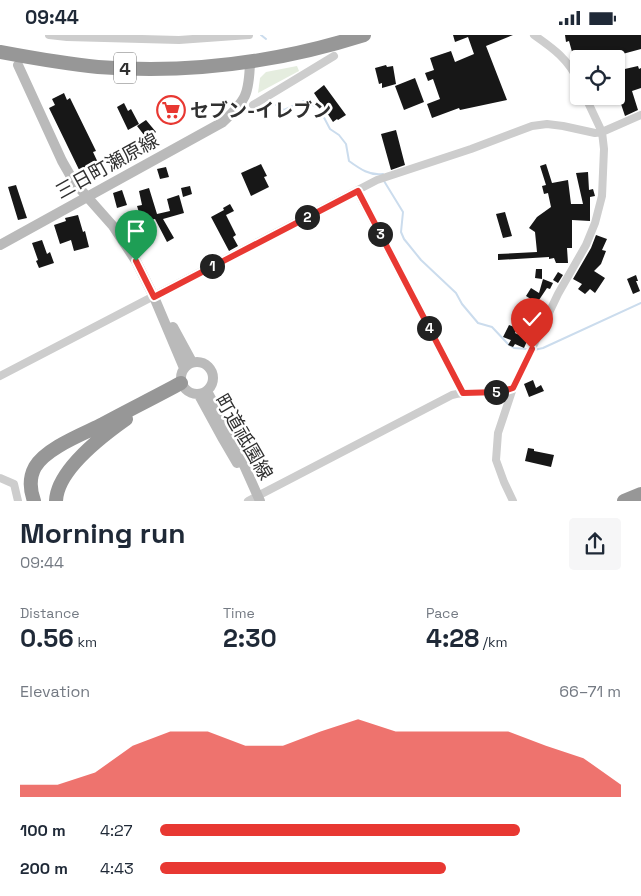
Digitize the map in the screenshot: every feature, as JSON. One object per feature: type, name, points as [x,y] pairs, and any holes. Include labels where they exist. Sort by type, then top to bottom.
[{"type":"highway","name":"4","points":[[0,52],[97,67],[154,69],[250,62],[326,46],[364,35]]},
{"type":"highway","points":[[34,501],[31,484],[32,475],[42,458],[70,441],[183,386]]},
{"type":"highway","points":[[56,501],[58,487],[69,468],[102,438],[130,417],[183,386]]},
{"type":"highway","points":[[624,501],[641,494]]},
{"type":"street","points":[[49,35],[179,40],[249,35]]},
{"type":"street","points":[[534,35],[555,50],[570,65]]},
{"type":"street","points":[[253,105],[334,56]]},
{"type":"street","name":"三日町瀬原線","points":[[0,245],[222,122],[239,107],[249,88],[250,62]]},
{"type":"street","points":[[18,65],[74,183],[118,233],[136,261],[188,365],[181,375],[183,386]]},
{"type":"street","points":[[513,501],[496,459],[498,433],[513,388],[558,294],[586,245],[595,223],[602,196],[604,149],[602,132],[589,105]]},
{"type":"street","points":[[0,376],[377,181],[532,126],[547,124],[563,125],[596,133],[641,115]]},
{"type":"street","points":[[358,191],[463,393]]},
{"type":"street","name":"町道祗園線","points":[[183,386],[192,394],[203,393],[214,380],[211,369],[203,363],[188,365]]},
{"type":"street","points":[[248,501],[259,498],[452,395],[500,392],[513,388]]},
{"type":"street","name":"町道祗園線","points":[[203,393],[223,439],[259,498]]},
{"type":"street","points":[[0,478],[14,484],[18,501]]},
{"type":"shaded area","points":[[297,66],[299,71],[258,93],[260,78],[266,72]]},
{"type":"building","points":[[453,35],[513,35],[486,46],[507,100],[460,110],[459,108],[432,118],[427,104],[440,99],[433,79],[428,81],[425,73],[434,70],[430,58],[451,51],[455,62],[474,54],[468,37],[455,42]]},
{"type":"building","points":[[565,35],[641,35],[641,49],[625,53],[625,50],[572,50],[569,41],[566,42]]},
{"type":"building","points":[[386,65],[387,67],[393,66],[396,84],[382,88],[382,83],[379,84],[375,68]]},
{"type":"building","points":[[638,66],[639,69],[641,68],[641,88],[632,91],[638,110],[625,116],[621,105],[625,105],[625,69]]},
{"type":"building","points":[[415,78],[424,102],[404,110],[395,86]]},
{"type":"building","points":[[324,85],[346,115],[333,122],[314,93]]},
{"type":"building","points":[[64,93],[67,100],[70,98],[96,151],[93,152],[100,167],[97,169],[100,175],[85,182],[49,108],[55,105],[52,99]]},
{"type":"building","points":[[173,100],[180,121],[170,125],[162,104]]},
{"type":"building","points":[[124,103],[128,111],[131,109],[139,124],[128,130],[117,107]]},
{"type":"building","points":[[146,120],[156,132],[151,136],[157,147],[155,149],[137,126]]},
{"type":"building","points":[[396,130],[405,165],[391,170],[381,134]]},
{"type":"building","points":[[261,164],[267,176],[264,177],[269,187],[251,196],[241,173]]},
{"type":"building","points":[[546,164],[552,183],[568,180],[571,204],[583,204],[576,173],[588,172],[589,190],[593,189],[595,196],[590,197],[590,221],[572,220],[572,248],[567,248],[568,263],[556,263],[554,258],[549,259],[549,257],[498,260],[498,254],[537,252],[535,232],[529,228],[537,217],[551,207],[548,193],[544,194],[542,186],[546,185],[540,166]]},
{"type":"building","points":[[166,167],[169,177],[160,179],[157,169]]},
{"type":"building","points":[[16,185],[27,218],[18,220],[8,187]]},
{"type":"building","points":[[190,186],[192,194],[183,197],[181,188]]},
{"type":"building","points":[[149,188],[157,214],[170,211],[167,199],[179,195],[184,213],[163,219],[174,238],[167,242],[155,219],[142,222],[137,206],[142,205],[139,191]]},
{"type":"building","points":[[122,190],[127,205],[117,208],[113,193]]},
{"type":"building","points":[[230,204],[234,211],[226,215],[236,235],[233,237],[238,246],[229,251],[211,217],[224,210],[223,208]]},
{"type":"building","points":[[505,212],[512,236],[503,238],[496,214]]},
{"type":"building","points":[[78,215],[89,247],[74,251],[71,240],[60,244],[54,225],[66,221],[65,218]]},
{"type":"building","points":[[596,235],[607,239],[602,250],[606,251],[601,264],[594,271],[605,278],[595,293],[590,289],[585,294],[578,289],[582,284],[573,279],[591,248]]},
{"type":"building","points":[[42,240],[47,254],[50,252],[54,263],[39,268],[32,243]]},
{"type":"building","points":[[536,269],[542,269],[542,279],[535,278]]},
{"type":"building","points":[[558,272],[563,275],[558,283],[553,280]]},
{"type":"building","points":[[636,275],[640,291],[633,294],[627,279]]},
{"type":"building","points":[[543,279],[553,283],[550,289],[547,288],[537,303],[526,296],[531,288],[539,293]]},
{"type":"building","points":[[509,325],[517,328],[515,333],[528,339],[524,348],[515,344],[513,347],[508,345],[511,340],[503,337]]},
{"type":"building","points":[[533,380],[536,388],[541,385],[544,391],[529,397],[524,384]]},
{"type":"building","points":[[528,448],[554,455],[551,467],[525,461]]},
{"type":"waterway","points":[[261,35],[266,39]]},
{"type":"waterway","points":[[276,105],[284,110],[304,101],[319,108],[330,129],[339,135],[346,144],[349,161],[369,173],[383,174]]},
{"type":"waterway","points":[[384,181],[403,212],[401,232],[404,239],[421,260],[456,293],[462,304],[478,323],[492,327],[514,348],[527,349]]},
{"type":"waterway","points":[[534,350],[543,348],[641,303]]},
{"type":"place","name":"セブン-イレブン","points":[[171,110]]},
{"type":"route","points":[[136,261],[154,297],[358,191],[463,393],[500,392],[513,388],[532,349]]}]
